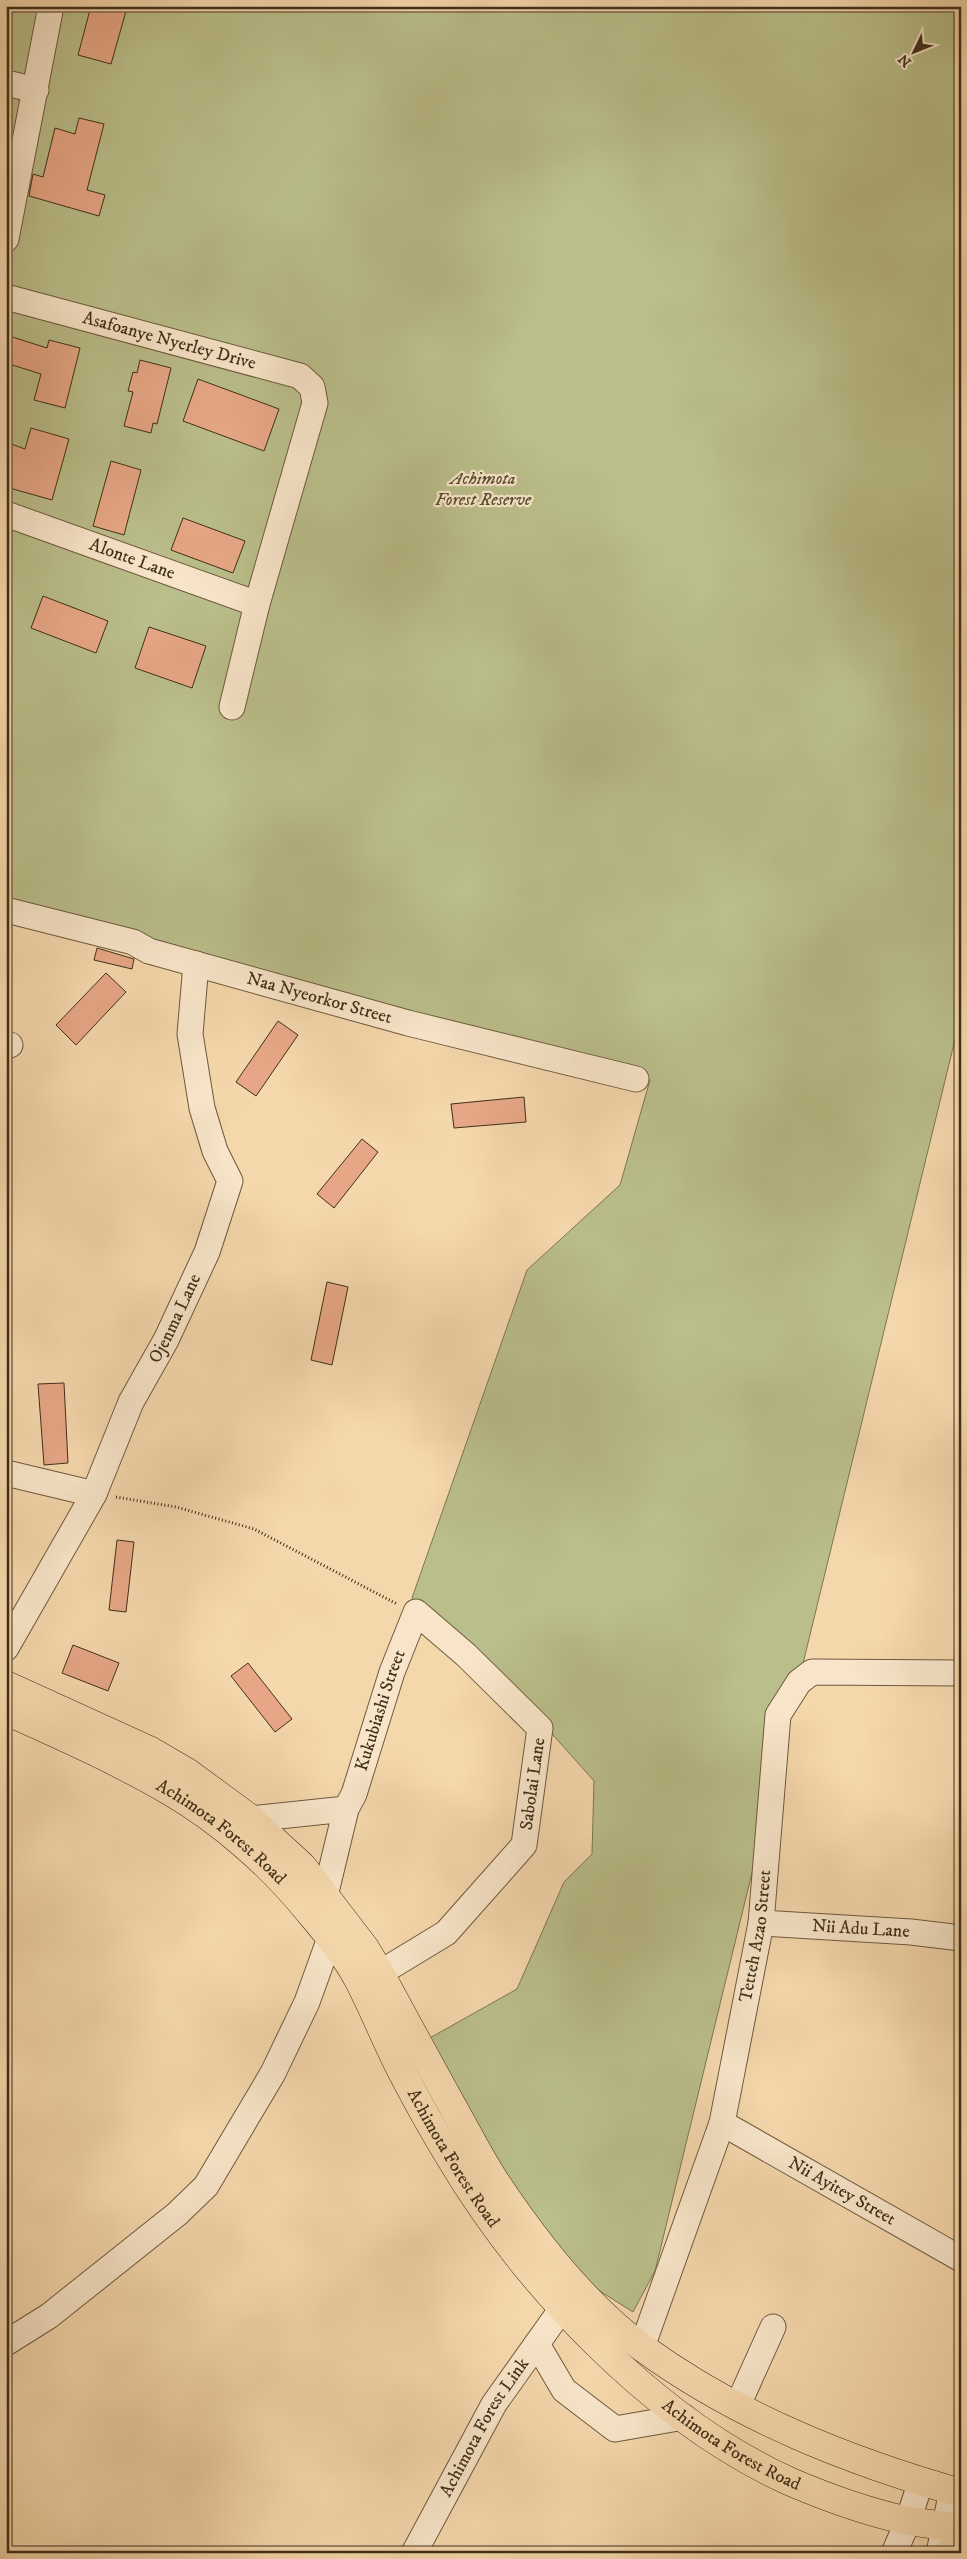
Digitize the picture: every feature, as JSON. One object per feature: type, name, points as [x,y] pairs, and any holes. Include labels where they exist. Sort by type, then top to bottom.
[{"type":"main road","name":"Achimota Forest Road","points":[[6,1685],[151,1751],[187,1772],[251,1819],[303,1867],[326,1896],[380,1973],[496,2182],[543,2246],[583,2292],[642,2347],[713,2394],[787,2431],[920,2481],[957,2492]]},
{"type":"main road","name":"Achimota Forest Road","points":[[6,1711],[89,1749],[172,1792],[215,1822],[280,1881],[308,1910],[330,1938],[359,1981],[401,2070],[448,2155],[482,2208],[563,2307],[610,2356],[649,2391],[739,2455],[792,2482],[838,2500],[908,2521],[955,2532]]},
{"type":"main road","points":[[948,2553],[955,2532]]},
{"type":"street","points":[[6,239],[51,6]]},
{"type":"street","points":[[6,83],[36,90]]},
{"type":"street","name":"Asafoanye Nyerley Drive","points":[[6,297],[300,376],[312,387],[316,403],[257,604]]},
{"type":"street","name":"Alonte Lane","points":[[6,514],[257,604]]},
{"type":"street","points":[[232,707],[257,604]]},
{"type":"street","name":"Naa Nyeorkor Street","points":[[6,910],[132,942],[149,950],[196,964],[408,1023],[636,1079]]},
{"type":"street","name":"Ojenma Lane","points":[[6,1648],[94,1494],[131,1402],[166,1340],[207,1252],[230,1181],[215,1151],[202,1108],[190,1034],[196,964]]},
{"type":"street","points":[[6,1473],[94,1494]]},
{"type":"street","name":"Kukubiashi Street","points":[[326,1896],[346,1809],[354,1794],[392,1672],[416,1612]]},
{"type":"street","name":"Sabolai Lane","points":[[380,1973],[446,1933],[524,1845],[540,1728],[466,1654],[416,1612]]},
{"type":"street","name":"Tetteh Azao Street","points":[[642,2347],[722,2123],[761,1923],[778,1715],[799,1682],[806,1675],[818,1671],[961,1673]]},
{"type":"street","points":[[251,1819],[346,1809]]},
{"type":"street","name":"Nii Adu Lane","points":[[761,1923],[911,1932],[961,1938]]},
{"type":"street","points":[[6,2343],[56,2310],[177,2214],[206,2186],[273,2073],[307,2002],[330,1938]]},
{"type":"street","name":"Nii Ayitey Street","points":[[722,2123],[961,2259]]},
{"type":"street","name":"Achimota Forest Link","points":[[414,2553],[494,2404],[563,2307]]},
{"type":"street","points":[[737,2407],[773,2327]]},
{"type":"street","points":[[537,2344],[564,2390],[615,2429],[684,2417]]},
{"type":"street","points":[[894,2553],[908,2521],[920,2481]]},
{"type":"street","points":[[939,2553],[955,2532],[957,2492]]},
{"type":"path","points":[[94,1494],[176,1507],[254,1529],[379,1596],[416,1612]]},
{"type":"green space","name":"Achimota Forest Reserve","points":[[6,6],[961,6],[961,1015],[655,2271],[633,2312],[587,2283],[528,2215],[428,2039],[517,1989],[564,1882],[592,1854],[594,1781],[521,1699],[412,1598],[527,1270],[620,1185],[650,1080],[6,910]]},
{"type":"building","points":[[91,6],[108,6],[126,11],[111,64],[78,55]]},
{"type":"building","points":[[79,118],[104,124],[87,190],[105,195],[99,216],[29,196],[33,174],[43,177],[55,128],[75,134]]},
{"type":"building","points":[[6,335],[47,348],[49,340],[80,348],[65,408],[34,400],[41,374],[6,363]]},
{"type":"building","points":[[140,360],[171,368],[157,424],[153,423],[151,433],[124,426],[133,392],[128,391],[133,372],[137,373]]},
{"type":"building","points":[[198,379],[279,409],[264,451],[183,421]]},
{"type":"building","points":[[31,428],[69,439],[52,500],[6,487],[6,442],[25,449]]},
{"type":"building","points":[[111,461],[141,470],[124,535],[93,526]]},
{"type":"building","points":[[183,518],[245,541],[233,573],[171,550]]},
{"type":"building","points":[[43,596],[108,621],[96,653],[31,628]]},
{"type":"building","points":[[149,627],[206,646],[192,688],[135,668]]},
{"type":"building","points":[[97,948],[134,959],[132,969],[94,960]]},
{"type":"building","points":[[106,973],[126,992],[76,1045],[56,1025]]},
{"type":"building","points":[[278,1021],[298,1035],[256,1096],[236,1082]]},
{"type":"building","points":[[524,1097],[526,1122],[454,1128],[451,1104]]},
{"type":"building","points":[[362,1139],[378,1152],[334,1208],[317,1194]]},
{"type":"building","points":[[327,1282],[348,1287],[332,1365],[311,1360]]},
{"type":"building","points":[[64,1383],[68,1463],[44,1465],[38,1384]]},
{"type":"building","points":[[117,1540],[134,1542],[126,1612],[109,1610]]},
{"type":"building","points":[[73,1645],[119,1663],[108,1691],[62,1673]]},
{"type":"building","points":[[248,1663],[292,1719],[275,1732],[231,1676]]}]
